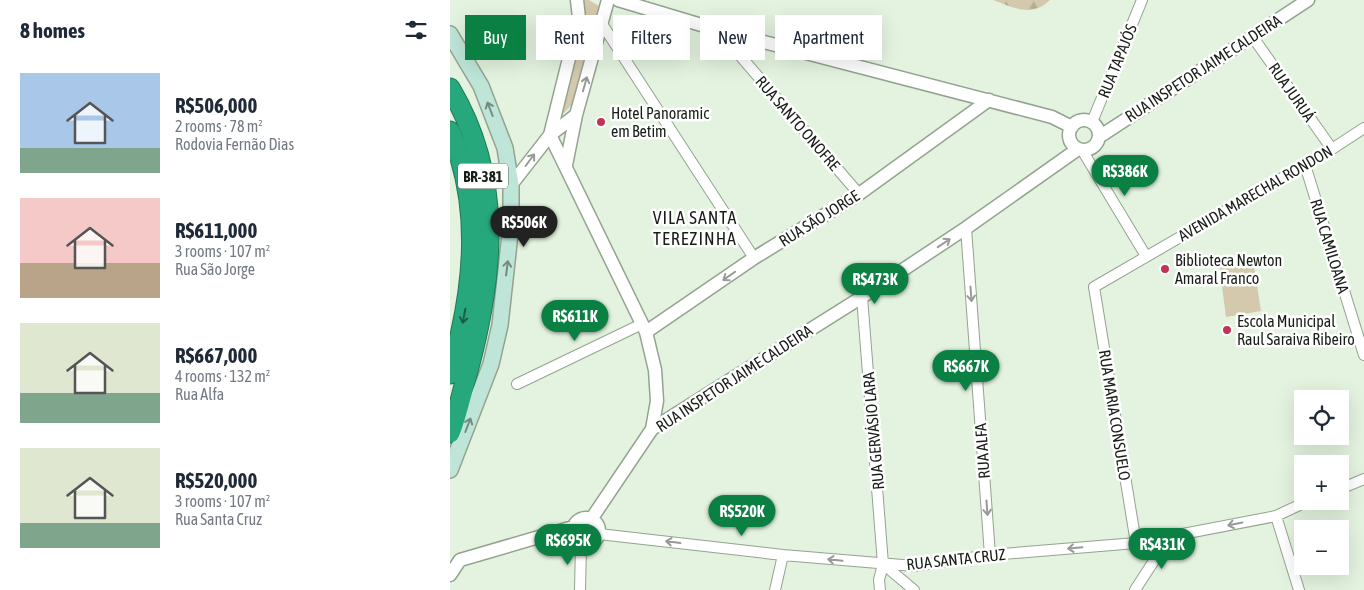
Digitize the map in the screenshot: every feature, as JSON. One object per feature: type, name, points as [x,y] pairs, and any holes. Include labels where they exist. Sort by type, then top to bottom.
[{"type":"highway","name":"BR-381","points":[[450,88],[458,102],[479,157],[491,235],[482,315],[450,433]]},
{"type":"highway","name":"BR-381","points":[[450,131],[457,148],[472,208],[471,284],[459,344],[450,374]]},
{"type":"main road","points":[[450,34],[481,86],[504,148],[511,185],[512,225],[500,325],[491,364],[450,470]]},
{"type":"street","points":[[577,0],[579,18],[550,135],[644,328],[655,370],[658,401],[652,429]]},
{"type":"street","points":[[603,20],[608,0]]},
{"type":"street","points":[[618,0],[700,25]]},
{"type":"street","name":"RUA TAPAJÓS","points":[[1092,122],[1142,0]]},
{"type":"street","name":"RUA INSPETOR JAIME CALDEIRA","points":[[1099,137],[1308,0]]},
{"type":"street","points":[[603,26],[754,258]]},
{"type":"street","name":"RUA JURUÁ","points":[[1252,36],[1332,150]]},
{"type":"street","points":[[765,42],[1052,117],[1072,127]]},
{"type":"street","points":[[566,165],[576,115],[592,60]]},
{"type":"street","name":"RUA SANTO ONOFRE","points":[[744,60],[859,194]]},
{"type":"street","name":"RUA SÃO JORGE","points":[[517,384],[644,328],[859,194],[989,100]]},
{"type":"street","points":[[511,185],[550,135],[576,115]]},
{"type":"street","points":[[1080,150],[1092,148],[1099,137],[1098,128],[1092,122],[1079,121],[1072,127],[1071,142],[1080,150],[1146,256]]},
{"type":"street","name":"AVENIDA MARECHAL RONDON","points":[[1094,286],[1332,150],[1364,128]]},
{"type":"street","name":"RUA INSPETOR JAIME CALDEIRA","points":[[592,518],[652,429],[862,297],[1080,150]]},
{"type":"street","name":"RUA CAMILOANA","points":[[1305,165],[1364,355]]},
{"type":"street","name":"RUA ALFA","points":[[966,228],[990,555]]},
{"type":"street","name":"RUA MARIA CONSUELO","points":[[1094,286],[1136,543]]},
{"type":"street","name":"RUA GERVÁSIO LARA","points":[[862,297],[883,564],[879,580],[880,590]]},
{"type":"street","points":[[1349,485],[1364,479]]},
{"type":"street","name":"RUA SANTA CRUZ","points":[[599,534],[783,555],[914,566],[990,555],[1136,543],[1276,516],[1294,508]]},
{"type":"street","points":[[1276,516],[1300,590]]},
{"type":"street","points":[[450,575],[460,560],[573,527],[580,519],[592,518],[599,528],[599,534],[592,543],[581,543],[574,536],[573,527]]},
{"type":"street","points":[[1136,590],[1170,536]]},
{"type":"street","points":[[580,590],[581,543]]},
{"type":"street","points":[[775,590],[783,555]]},
{"type":"street","points":[[883,564],[914,590]]},
{"type":"green space","points":[[584,0],[589,0],[599,6],[597,15],[584,15]]},
{"type":"green space","points":[[993,0],[1050,0],[1036,9],[1023,10]]},
{"type":"green space","points":[[574,60],[585,60],[575,101],[563,114],[562,109]]},
{"type":"green space","points":[[1253,260],[1261,311],[1226,317],[1219,264]]},
{"type":"place","name":"Hotel Panoramic em Betim","points":[[601,122]]},
{"type":"place","name":"Biblioteca Newton Amaral Franco","points":[[1165,269]]},
{"type":"place","name":"Escola Municipal Raul Saraiva Ribeiro","points":[[1227,330]]},
{"type":"district","name":"VILA SANTA TEREZINHA","points":[[695,227]]}]
